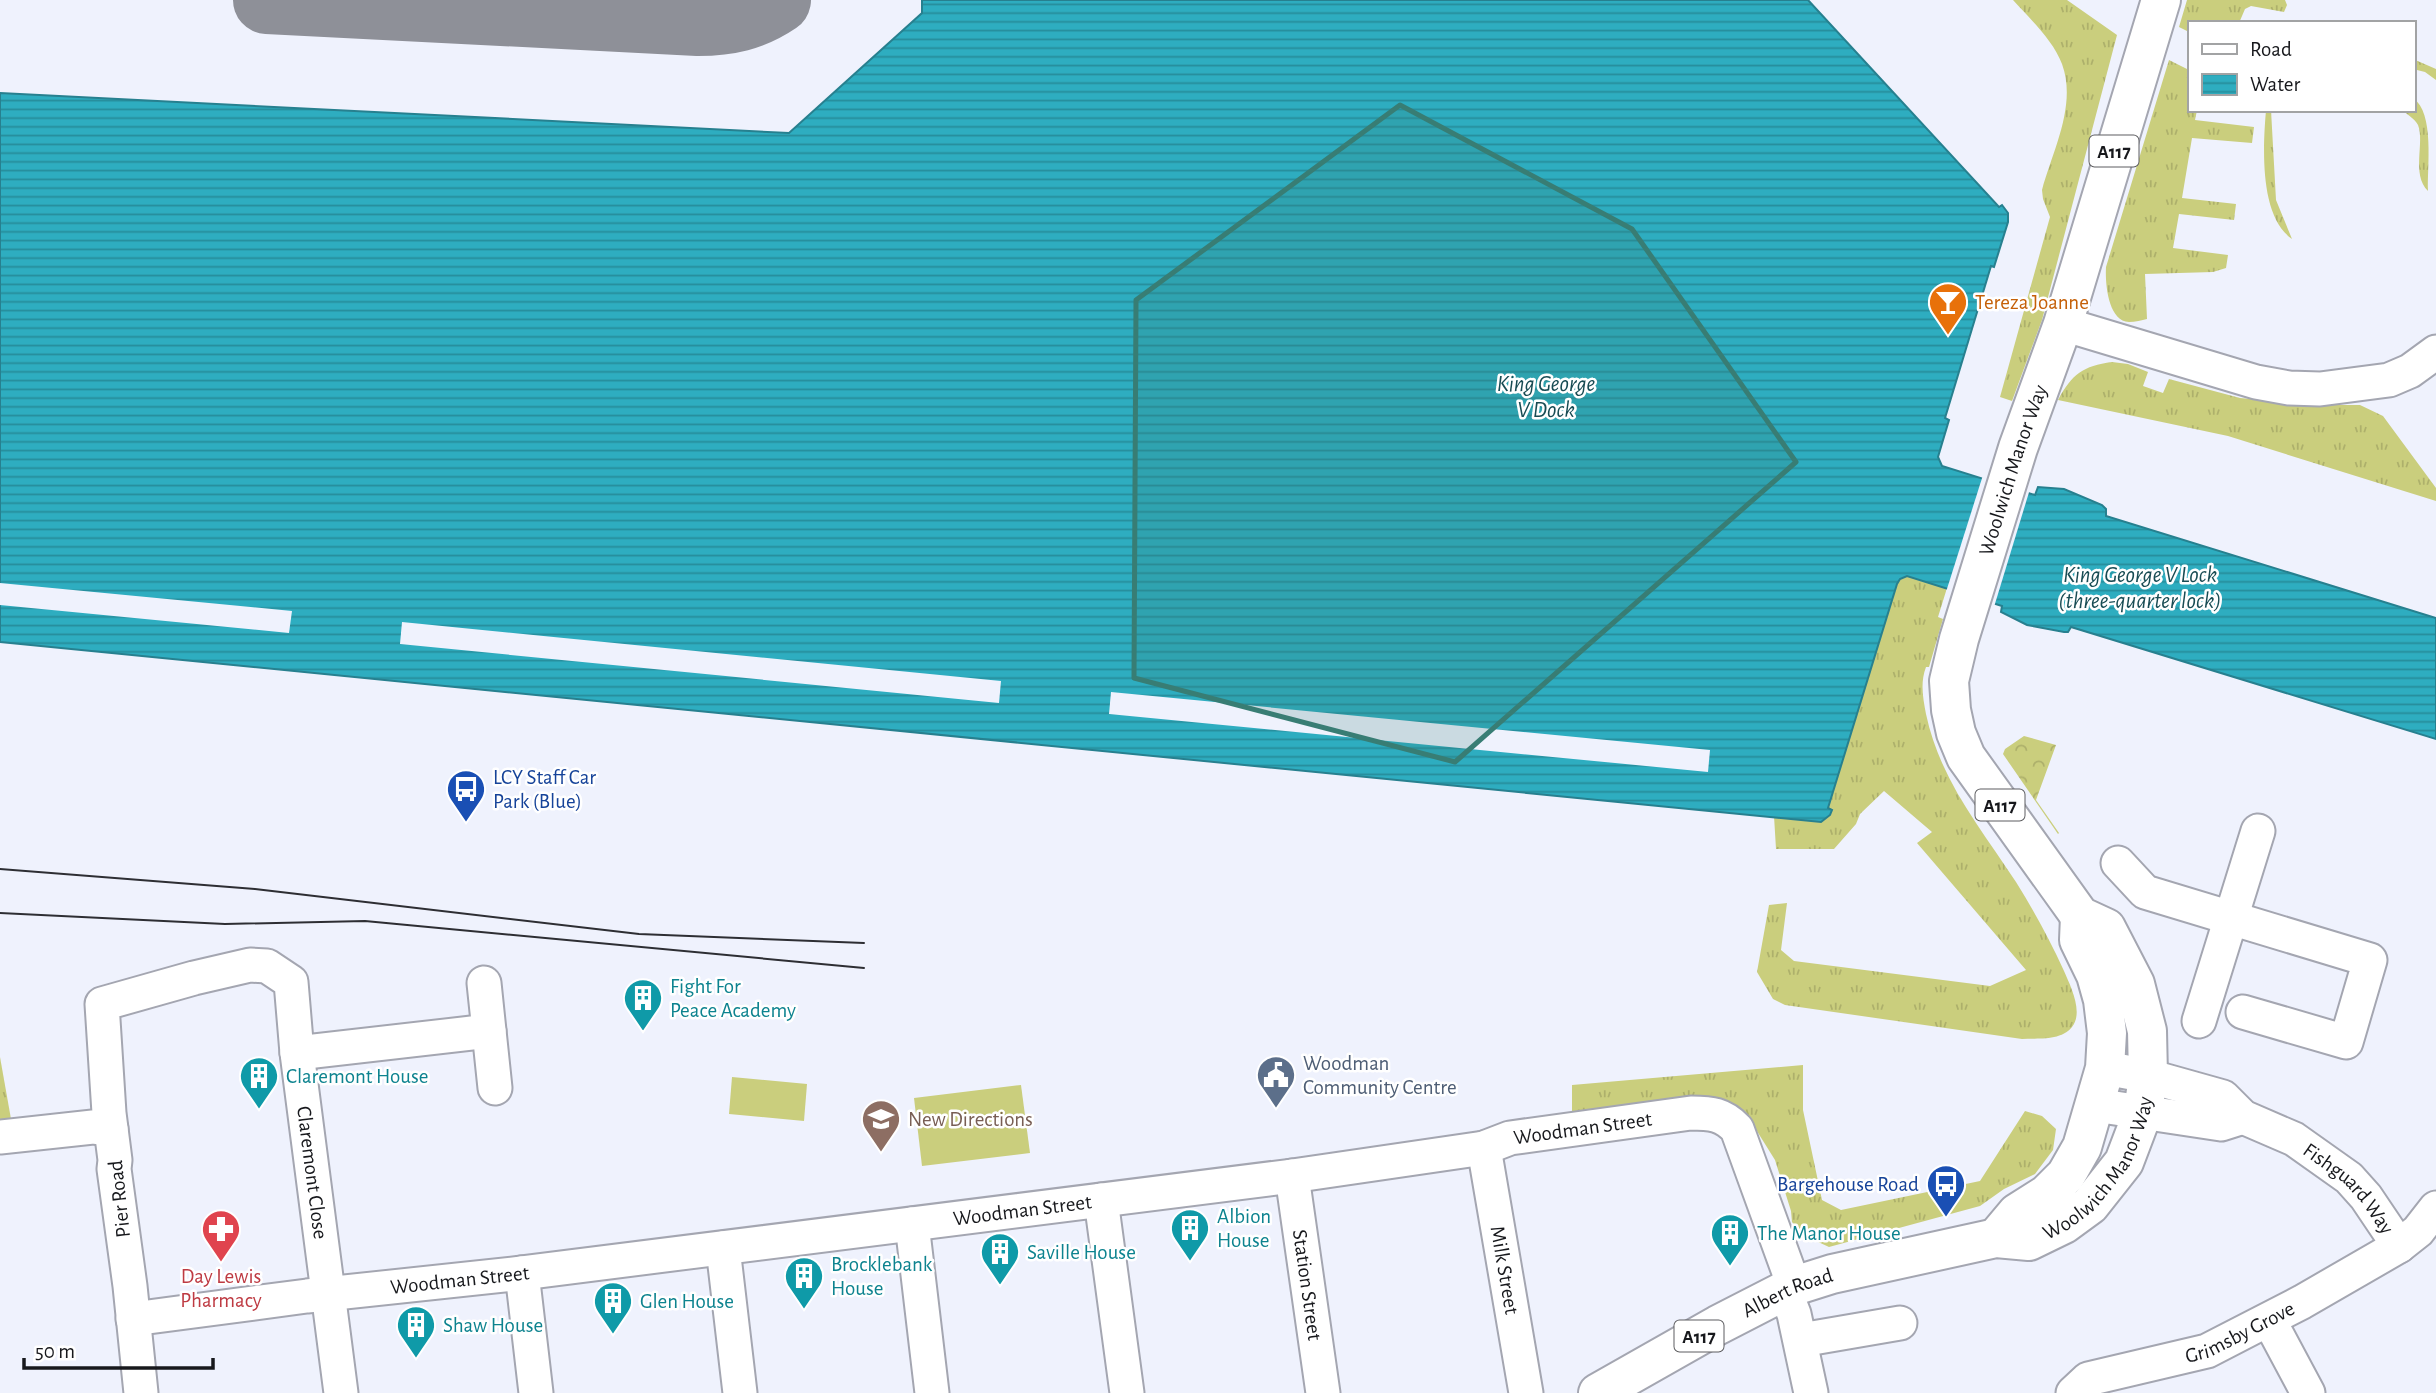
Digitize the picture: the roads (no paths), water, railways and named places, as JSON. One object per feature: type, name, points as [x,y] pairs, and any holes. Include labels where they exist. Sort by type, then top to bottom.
[{"type":"highway","name":"Woolwich Manor Way","points":[[1996,1238],[2029,1241],[2064,1224],[2090,1205],[2124,1162],[2145,1094],[2144,1018],[2129,968],[2106,928],[2080,916],[1978,775],[1960,745],[1951,710],[1950,681],[1959,639],[2018,448],[2063,324],[2161,0]]},
{"type":"highway","name":"Woolwich Manor Way","points":[[1996,1238],[2017,1213],[2047,1195],[2066,1175],[2082,1147],[2105,1068],[2103,1000],[2096,975],[2078,940],[2080,916]]},
{"type":"highway","name":"Albert Road","points":[[1611,1390],[1718,1325],[1790,1289],[1832,1274],[1996,1238]]},
{"type":"street","points":[[2063,324],[2243,378],[2289,388],[2320,389],[2389,380],[2410,371],[2436,352]]},
{"type":"street","points":[[2199,1021],[2258,831]]},
{"type":"street","points":[[2118,863],[2145,892],[2370,960],[2346,1042],[2243,1012]]},
{"type":"street","name":"Claremont Close","points":[[113,1001],[250,965],[267,966],[290,982],[341,1393]]},
{"type":"street","points":[[484,984],[495,1087]]},
{"type":"street","name":"Pier Road","points":[[113,1001],[111,1129],[141,1393]]},
{"type":"street","points":[[297,1053],[489,1031]]},
{"type":"street","points":[[2105,1068],[2145,1094]]},
{"type":"street","points":[[2095,1105],[2145,1094]]},
{"type":"street","name":"Fishguard Way","points":[[2145,1094],[2223,1097],[2243,1117],[2294,1139],[2349,1178],[2366,1197],[2399,1246],[2418,1231],[2436,1208]]},
{"type":"street","name":"Woodman Street","points":[[134,1319],[1292,1176],[1485,1147],[1510,1138],[1691,1113],[1714,1113],[1726,1118],[1737,1129],[1790,1289],[1811,1393]]},
{"type":"street","points":[[0,1137],[93,1127],[111,1129]]},
{"type":"street","name":"Milk Street","points":[[1485,1147],[1526,1393]]},
{"type":"street","name":"Station Street","points":[[1292,1176],[1323,1393]]},
{"type":"street","points":[[1101,1200],[1127,1393]]},
{"type":"street","points":[[912,1224],[932,1393]]},
{"type":"street","name":"Grimsby Grove","points":[[2073,1393],[2088,1379],[2207,1350],[2269,1320],[2399,1246]]},
{"type":"street","points":[[723,1248],[740,1393]]},
{"type":"street","points":[[522,1273],[536,1393]]},
{"type":"street","points":[[2269,1320],[2308,1393]]},
{"type":"street","points":[[1801,1340],[1900,1323]]},
{"type":"water","name":"King George V Dock","points":[[922,0],[1808,0],[1999,207],[2002,205],[2008,213],[2008,222],[1994,267],[1991,266],[1945,418],[1949,420],[1938,457],[1942,466],[2035,495],[2038,487],[2064,489],[2102,505],[2106,509],[2106,516],[2436,618],[2436,739],[2071,627],[2068,632],[2064,632],[2027,625],[2001,612],[2002,606],[1907,576],[1897,584],[1828,808],[1832,810],[1821,822],[0,642],[0,93],[789,133],[922,13]]},
{"type":"tram line","points":[[0,869],[255,889],[639,934],[864,943]]},
{"type":"tram line","points":[[0,913],[225,924],[365,921],[864,968]]},
{"type":"place","name":"Tereza Joanne","points":[[1948,336]]},
{"type":"place","name":"LCY Staff Car Park (Blue)","points":[[466,823]]},
{"type":"place","name":"Fight For Peace Academy","points":[[643,1032]]},
{"type":"place","name":"Woodman Community Centre","points":[[1276,1109]]},
{"type":"place","name":"Claremont House","points":[[259,1110]]},
{"type":"place","name":"New Directions","points":[[881,1153]]},
{"type":"place","name":"Bargehouse Road","points":[[1946,1218]]},
{"type":"place","name":"Albion House","points":[[1190,1262]]},
{"type":"place","name":"Day Lewis Pharmacy","points":[[221,1263]]},
{"type":"place","name":"The Manor House","points":[[1730,1267]]},
{"type":"place","name":"Saville House","points":[[1000,1286]]},
{"type":"place","name":"Brocklebank House","points":[[804,1310]]},
{"type":"place","name":"Glen House","points":[[613,1335]]},
{"type":"place","name":"Shaw House","points":[[416,1359]]},
{"type":"water label","name":"King George V Lock (three-quarter lock)","points":[[2140,587]]}]
